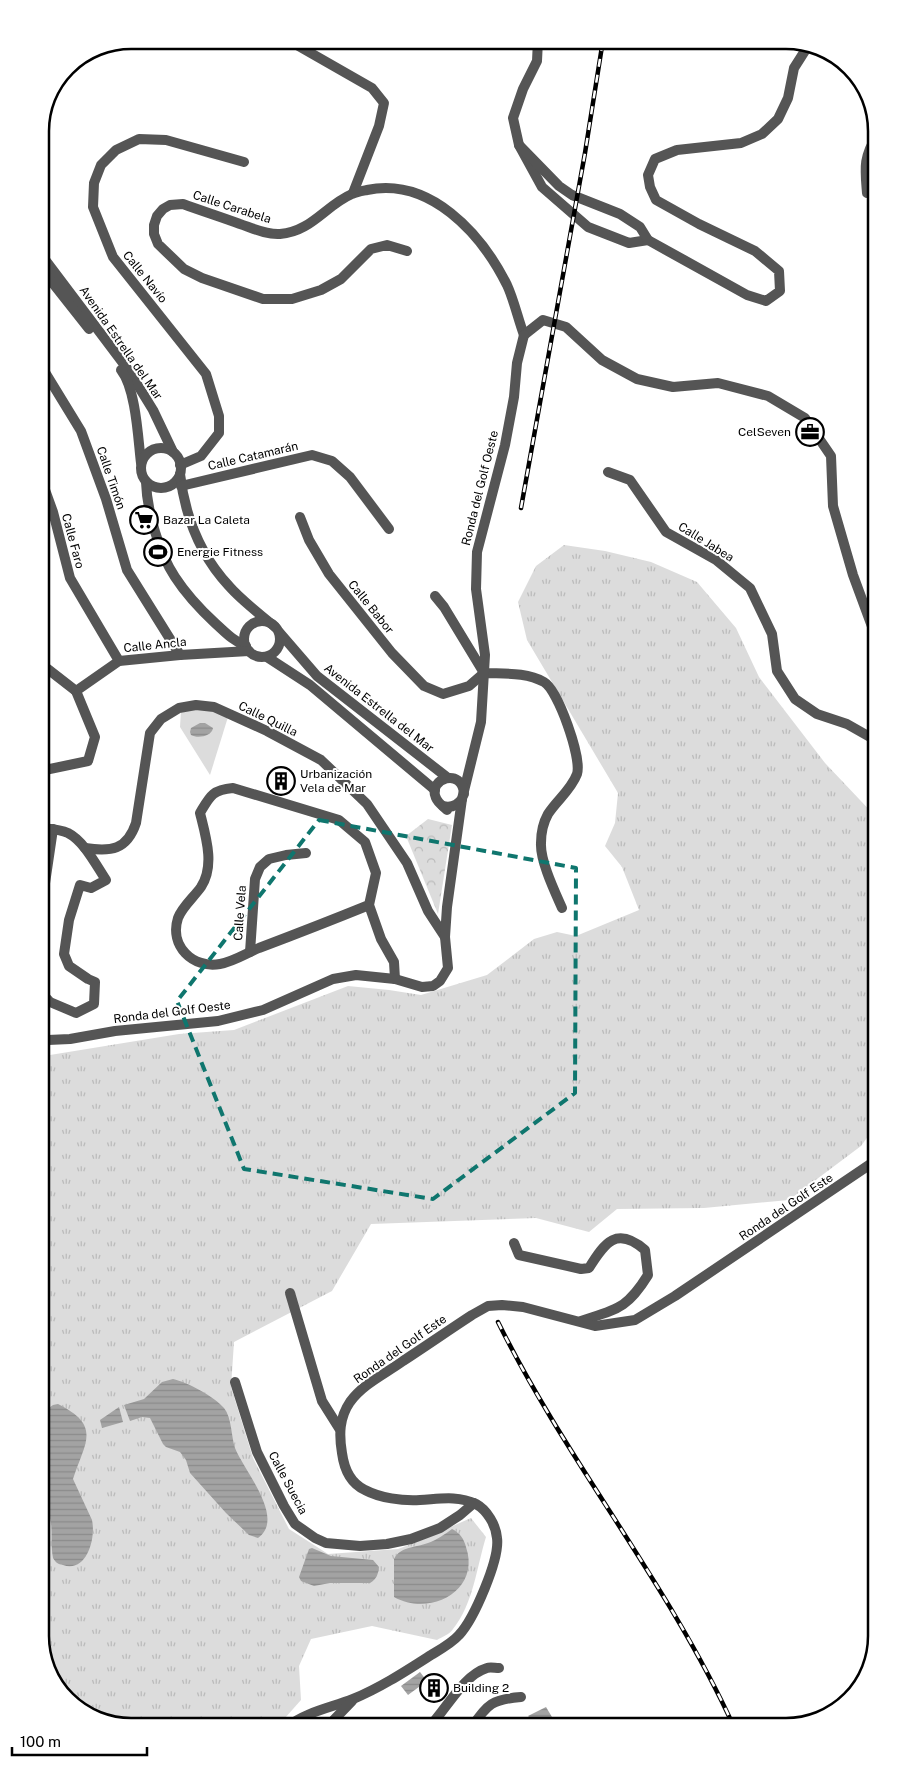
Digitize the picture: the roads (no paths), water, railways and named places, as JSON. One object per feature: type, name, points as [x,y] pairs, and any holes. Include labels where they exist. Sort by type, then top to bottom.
[{"type":"street","points":[[304,49],[372,88],[384,103],[379,126],[353,193]]},
{"type":"street","points":[[538,49],[537,61],[523,89],[513,118],[519,145],[542,187],[588,227],[628,243],[648,240]]},
{"type":"street","points":[[519,145],[559,186],[572,195],[620,214],[640,227],[648,240],[747,295],[766,301],[780,291],[779,271],[755,251],[699,224],[656,200],[650,187],[648,175],[656,159],[677,150],[741,143],[762,134],[778,119],[788,98],[794,68],[805,51]]},
{"type":"street","name":"Calle Navío","points":[[180,470],[201,456],[219,433],[220,416],[206,374],[113,257],[93,207],[94,183],[101,165],[116,150],[139,139],[166,140],[244,162]]},
{"type":"street","points":[[867,194],[865,172],[868,150]]},
{"type":"street","name":"Calle Carabela","points":[[407,251],[387,245],[371,249],[341,279],[321,290],[292,299],[263,299],[202,278],[184,269],[158,244],[154,234],[154,225],[163,209],[170,205],[183,204],[261,231],[280,234],[301,229],[353,193],[379,188],[407,189],[431,199],[461,221],[485,248],[507,286],[524,335]]},
{"type":"street","name":"Avenida Estrella del Mar","points":[[49,265],[129,371],[153,410],[173,452]]},
{"type":"street","name":"Avenida Estrella del Mar","points":[[49,278],[124,374],[132,399],[141,463]]},
{"type":"street","points":[[524,335],[543,320],[566,327],[602,360],[637,380],[673,387],[718,383],[768,396],[805,418],[831,456],[833,506],[853,575],[868,616]]},
{"type":"street","name":"Ronda del Golf Oeste","points":[[49,1040],[70,1039],[115,1031],[218,1021],[263,1010],[333,979],[356,974],[395,979],[422,987],[433,986],[440,982],[448,968],[445,937],[447,907],[463,797],[481,722],[485,655],[476,589],[477,552],[505,445],[514,397],[517,363],[524,335]]},
{"type":"street","name":"Calle Timón","points":[[49,379],[81,431],[106,499],[127,570],[180,655]]},
{"type":"street","points":[[161,448],[173,452],[179,460],[180,470],[176,480],[165,488],[152,486],[142,476],[141,463],[148,452],[161,448]]},
{"type":"street","name":"Calle Catamarán","points":[[181,486],[312,455],[332,461],[350,477],[389,528]]},
{"type":"street","name":"Avenida Estrella del Mar","points":[[180,470],[181,486],[190,520],[203,553],[229,586],[277,629],[316,676],[452,779]]},
{"type":"street","name":"Calle Jabea","points":[[608,472],[630,480],[666,532],[716,560],[750,588],[772,634],[777,671],[794,699],[817,714],[847,724],[868,736]]},
{"type":"street","points":[[146,482],[156,536],[174,577],[200,610],[236,642],[257,656],[267,657],[272,655],[279,647],[280,642],[277,629],[264,622],[253,624],[245,634],[247,649]]},
{"type":"street","name":"Calle Faro","points":[[49,501],[70,578],[119,661]]},
{"type":"street","name":"Calle Babor","points":[[300,517],[309,540],[329,574],[392,653],[424,686],[443,694],[469,686],[484,673]]},
{"type":"street","points":[[436,596],[484,673],[520,674],[545,683],[556,698],[575,746],[578,772],[570,788],[548,814],[542,829],[540,846],[548,876],[562,908]]},
{"type":"street","name":"Calle Ancla","points":[[76,690],[119,661],[247,649]]},
{"type":"street","name":"Avenida Estrella del Mar","points":[[267,657],[310,685],[435,790]]},
{"type":"street","points":[[49,670],[76,690],[96,737],[88,761],[49,769]]},
{"type":"street","name":"Calle Quilla","points":[[85,848],[103,851],[118,848],[132,836],[136,824],[150,733],[161,719],[179,708],[196,705],[214,707],[321,760],[367,804],[407,863],[428,911],[445,937]]},
{"type":"street","points":[[459,827],[452,813],[436,799],[435,790],[439,782],[466,773],[470,766]]},
{"type":"street","points":[[442,806],[456,805],[463,797],[462,786],[452,779]]},
{"type":"street","name":"Calle Vela","points":[[233,788],[339,820],[365,842],[376,873],[369,906],[221,964],[204,965],[189,959],[179,943],[176,931],[179,916],[202,885],[208,865],[208,844],[200,813],[210,797],[220,789],[233,788]]},
{"type":"street","points":[[49,829],[68,833],[85,848],[106,880],[91,888],[80,885],[69,920],[64,954],[69,966],[94,982],[94,1004],[76,1013],[49,1001]]},
{"type":"street","points":[[49,856],[53,829]]},
{"type":"street","name":"Calle Vela","points":[[250,952],[255,879],[260,867],[269,859],[306,853]]},
{"type":"street","points":[[369,906],[381,939],[394,962],[395,979]]},
{"type":"street","name":"Ronda del Golf Este","points":[[474,1503],[460,1499],[444,1498],[418,1500],[394,1498],[363,1490],[352,1480],[346,1471],[340,1443],[340,1428],[343,1414],[350,1402],[365,1386],[488,1306],[502,1304],[523,1307],[595,1326],[635,1320],[683,1291],[868,1166]]},
{"type":"street","points":[[514,1243],[519,1255],[581,1270],[589,1268],[604,1245],[616,1238],[638,1244],[645,1250],[648,1274],[630,1300],[619,1308],[580,1322]]},
{"type":"street","points":[[290,1293],[322,1401],[340,1428]]},
{"type":"street","name":"Calle Suecia","points":[[235,1382],[257,1452],[284,1506],[295,1524],[315,1538],[326,1543],[360,1546],[387,1544],[411,1539],[440,1528],[474,1503]]},
{"type":"street","points":[[303,1718],[354,1699],[398,1676],[459,1636],[467,1624],[489,1577],[498,1539],[487,1513],[474,1503]]},
{"type":"street","points":[[437,1718],[454,1694],[475,1675],[487,1668],[499,1668]]},
{"type":"street","points":[[478,1718],[484,1709],[503,1698],[522,1697]]},
{"type":"street","points":[[335,1718],[354,1699]]},
{"type":"railway","points":[[521,508],[585,153],[602,49]]},
{"type":"railway","points":[[498,1322],[525,1374],[555,1424],[679,1623],[708,1674],[730,1718]]},
{"type":"place","name":"CelSeven","points":[[810,432]]},
{"type":"place","name":"Bazar La Caleta","points":[[144,520]]},
{"type":"place","name":"Energie Fitness","points":[[158,552]]},
{"type":"place","name":"Urbanización Vela de Mar","points":[[281,781]]},
{"type":"place","name":"Building 2","points":[[434,1688]]}]
